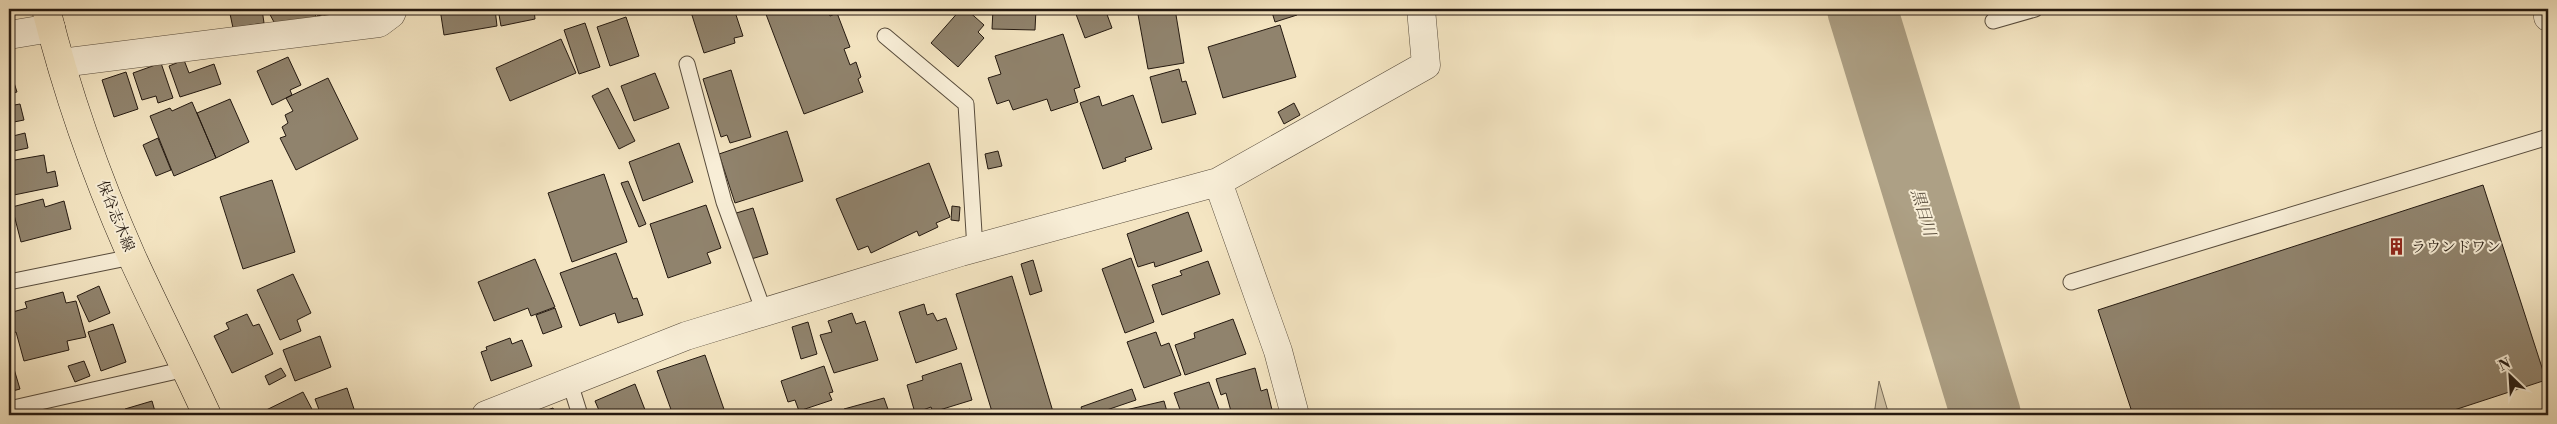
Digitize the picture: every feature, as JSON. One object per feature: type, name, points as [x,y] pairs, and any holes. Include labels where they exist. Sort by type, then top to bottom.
[{"type":"main road","name":"保谷志木線","points":[[48,19],[61,64],[102,184],[132,257],[207,415]]},
{"type":"street","points":[[61,64],[378,23],[391,14],[393,9]]},
{"type":"street","points":[[486,415],[686,336],[974,249],[1218,182],[1426,65],[1421,9]]},
{"type":"street","points":[[2547,9],[2548,17]]},
{"type":"street","points":[[9,35],[48,19]]},
{"type":"street","points":[[1218,182],[1278,351],[1295,415]]},
{"type":"lane","points":[[1993,21],[2035,9]]},
{"type":"lane","points":[[885,36],[966,104],[974,249]]},
{"type":"lane","points":[[687,64],[724,202],[764,312]]},
{"type":"lane","points":[[2071,282],[2548,138]]},
{"type":"lane","points":[[9,282],[132,257]]},
{"type":"lane","points":[[9,410],[186,369]]},
{"type":"lane","points":[[570,383],[580,415]]},
{"type":"shaded area","points":[[1879,381],[1889,415],[1874,415]]},
{"type":"building","points":[[229,9],[262,9],[264,23],[233,28]]},
{"type":"building","points":[[267,9],[312,9],[317,18],[275,24]]},
{"type":"building","points":[[314,9],[346,9],[326,19],[324,14],[318,16]]},
{"type":"building","points":[[440,9],[495,9],[497,26],[444,35]]},
{"type":"building","points":[[498,9],[534,9],[535,19],[501,26]]},
{"type":"building","points":[[690,9],[734,9],[743,36],[734,38],[735,43],[704,53]]},
{"type":"building","points":[[764,9],[827,9],[830,16],[837,13],[850,47],[844,49],[850,65],[856,62],[861,77],[858,79],[863,92],[804,114]]},
{"type":"building","points":[[961,9],[966,9],[984,25],[978,32],[984,38],[958,67],[931,43]]},
{"type":"building","points":[[993,9],[1036,9],[1035,30],[992,29]]},
{"type":"building","points":[[1074,9],[1105,9],[1112,28],[1085,38]]},
{"type":"building","points":[[1137,9],[1175,9],[1184,63],[1148,69]]},
{"type":"building","points":[[1271,9],[1296,9],[1297,15],[1275,22]]},
{"type":"building","points":[[626,17],[639,56],[610,66],[597,27]]},
{"type":"building","points":[[585,23],[600,67],[579,74],[564,30]]},
{"type":"building","points":[[1280,25],[1296,77],[1223,98],[1208,47]]},
{"type":"building","points":[[1063,34],[1080,87],[1074,89],[1078,102],[1051,111],[1047,99],[1013,110],[1009,100],[997,104],[988,78],[1001,74],[995,56]]},
{"type":"building","points":[[561,39],[576,73],[510,101],[496,68]]},
{"type":"building","points":[[288,57],[301,85],[290,90],[292,95],[272,105],[257,71]]},
{"type":"building","points":[[184,60],[189,73],[214,64],[221,84],[180,97],[169,66]]},
{"type":"building","points":[[161,63],[173,98],[158,103],[156,96],[142,100],[133,73]]},
{"type":"building","points":[[1179,69],[1182,82],[1186,81],[1196,114],[1162,123],[1150,77]]},
{"type":"building","points":[[731,70],[751,137],[730,143],[727,135],[721,137],[703,79]]},
{"type":"building","points":[[9,71],[17,92],[9,94]]},
{"type":"building","points":[[126,72],[138,109],[114,117],[102,80]]},
{"type":"building","points":[[655,73],[669,108],[634,121],[621,86]]},
{"type":"building","points":[[328,78],[358,139],[296,170],[280,138],[286,136],[282,127],[288,123],[285,115],[293,111],[286,98]]},
{"type":"building","points":[[608,88],[635,141],[619,149],[592,96]]},
{"type":"building","points":[[1133,95],[1152,149],[1125,158],[1126,161],[1103,169],[1080,103],[1099,96],[1102,106]]},
{"type":"building","points":[[230,99],[249,142],[216,158],[197,113]]},
{"type":"building","points":[[192,102],[216,158],[174,176],[150,116],[170,108],[172,111]]},
{"type":"building","points":[[1294,103],[1300,115],[1284,124],[1278,112]]},
{"type":"building","points":[[20,104],[24,120],[9,123],[9,106]]},
{"type":"building","points":[[787,131],[803,181],[735,203],[719,154]]},
{"type":"building","points":[[25,133],[28,148],[9,152],[9,137]]},
{"type":"building","points":[[158,138],[171,170],[156,176],[143,145]]},
{"type":"building","points":[[679,143],[693,182],[643,201],[629,162]]},
{"type":"building","points":[[998,151],[1002,166],[988,169],[985,154]]},
{"type":"building","points":[[44,155],[47,173],[55,171],[58,186],[9,196],[9,161]]},
{"type":"building","points":[[929,163],[950,217],[936,223],[938,227],[919,236],[917,231],[871,253],[868,246],[858,250],[836,199]]},
{"type":"building","points":[[604,174],[627,242],[572,262],[548,193]]},
{"type":"building","points":[[272,180],[295,252],[243,269],[220,197]]},
{"type":"building","points":[[628,181],[646,224],[639,227],[621,183]]},
{"type":"building","name":"ラウンドワン","points":[[2483,185],[2546,380],[2439,415],[2133,415],[2098,310]]},
{"type":"building","points":[[43,199],[45,207],[64,201],[71,229],[21,242],[12,207]]},
{"type":"building","points":[[706,205],[721,248],[707,253],[711,263],[668,278],[650,224]]},
{"type":"building","points":[[952,206],[960,207],[959,221],[951,220]]},
{"type":"building","points":[[753,208],[768,254],[748,260],[733,214]]},
{"type":"building","points":[[1188,212],[1202,251],[1155,267],[1154,262],[1138,267],[1127,234]]},
{"type":"building","points":[[616,253],[633,299],[637,298],[643,315],[618,323],[615,313],[580,326],[560,273]]},
{"type":"building","points":[[1131,258],[1154,322],[1125,333],[1102,269]]},
{"type":"building","points":[[535,259],[555,307],[531,316],[528,308],[494,321],[478,282]]},
{"type":"building","points":[[1033,260],[1042,291],[1030,295],[1021,264]]},
{"type":"building","points":[[1208,261],[1220,294],[1162,315],[1152,285],[1182,275],[1180,271]]},
{"type":"building","points":[[293,274],[311,313],[297,320],[301,331],[280,340],[257,290]]},
{"type":"building","points":[[1012,276],[1054,415],[993,415],[956,294]]},
{"type":"building","points":[[99,286],[110,313],[89,322],[77,296]]},
{"type":"building","points":[[63,292],[66,303],[76,301],[86,337],[67,341],[69,350],[24,361],[16,332],[10,334],[9,313],[27,308],[25,302]]},
{"type":"building","points":[[924,304],[927,315],[933,313],[937,321],[946,318],[957,349],[916,363],[899,312]]},
{"type":"building","points":[[555,308],[562,327],[543,334],[536,315]]},
{"type":"building","points":[[852,313],[856,324],[865,321],[878,360],[834,373],[820,335],[832,332],[828,321]]},
{"type":"building","points":[[247,314],[253,326],[259,324],[273,354],[232,373],[214,336],[229,329],[226,323]]},
{"type":"building","points":[[1233,319],[1246,354],[1185,375],[1175,345],[1195,338],[1194,333]]},
{"type":"building","points":[[808,322],[817,354],[801,359],[792,327]]},
{"type":"building","points":[[113,324],[126,362],[101,371],[88,332]]},
{"type":"building","points":[[1156,332],[1161,346],[1169,343],[1181,375],[1144,388],[1127,342]]},
{"type":"building","points":[[320,336],[331,367],[295,381],[283,350]]},
{"type":"building","points":[[510,338],[512,344],[522,340],[532,366],[491,381],[481,352],[487,350],[486,347]]},
{"type":"building","points":[[705,355],[726,415],[673,415],[657,371]]},
{"type":"building","points":[[9,359],[11,359],[20,389],[9,392]]},
{"type":"building","points":[[84,361],[90,376],[75,382],[68,366]]},
{"type":"building","points":[[961,363],[972,400],[933,412],[931,407],[915,413],[907,385],[923,380],[922,376]]},
{"type":"building","points":[[824,366],[833,392],[829,393],[832,400],[799,411],[795,400],[788,402],[781,381]]},
{"type":"building","points":[[281,368],[286,376],[269,385],[265,376]]},
{"type":"building","points":[[1255,368],[1261,391],[1267,389],[1273,414],[1232,415],[1226,393],[1221,395],[1216,379]]},
{"type":"building","points":[[1209,382],[1221,415],[1182,415],[1174,393]]},
{"type":"building","points":[[635,384],[647,415],[601,415],[595,401]]},
{"type":"building","points":[[347,388],[356,415],[321,415],[315,399]]},
{"type":"building","points":[[1132,389],[1136,400],[1092,415],[1084,415],[1081,407]]},
{"type":"building","points":[[303,392],[315,415],[256,415]]},
{"type":"building","points":[[884,398],[890,415],[845,415],[844,409]]},
{"type":"building","points":[[152,401],[156,415],[127,415],[125,409]]},
{"type":"building","points":[[1164,401],[1168,415],[1114,415],[1113,413]]},
{"type":"building","points":[[553,408],[556,415],[533,415]]},
{"type":"building","points":[[970,409],[972,415],[951,415]]},
{"type":"waterway","name":"黒目川","points":[[1862,9],[1986,415]]},
{"type":"place","name":"ラウンドワン","points":[[2397,247]]}]
